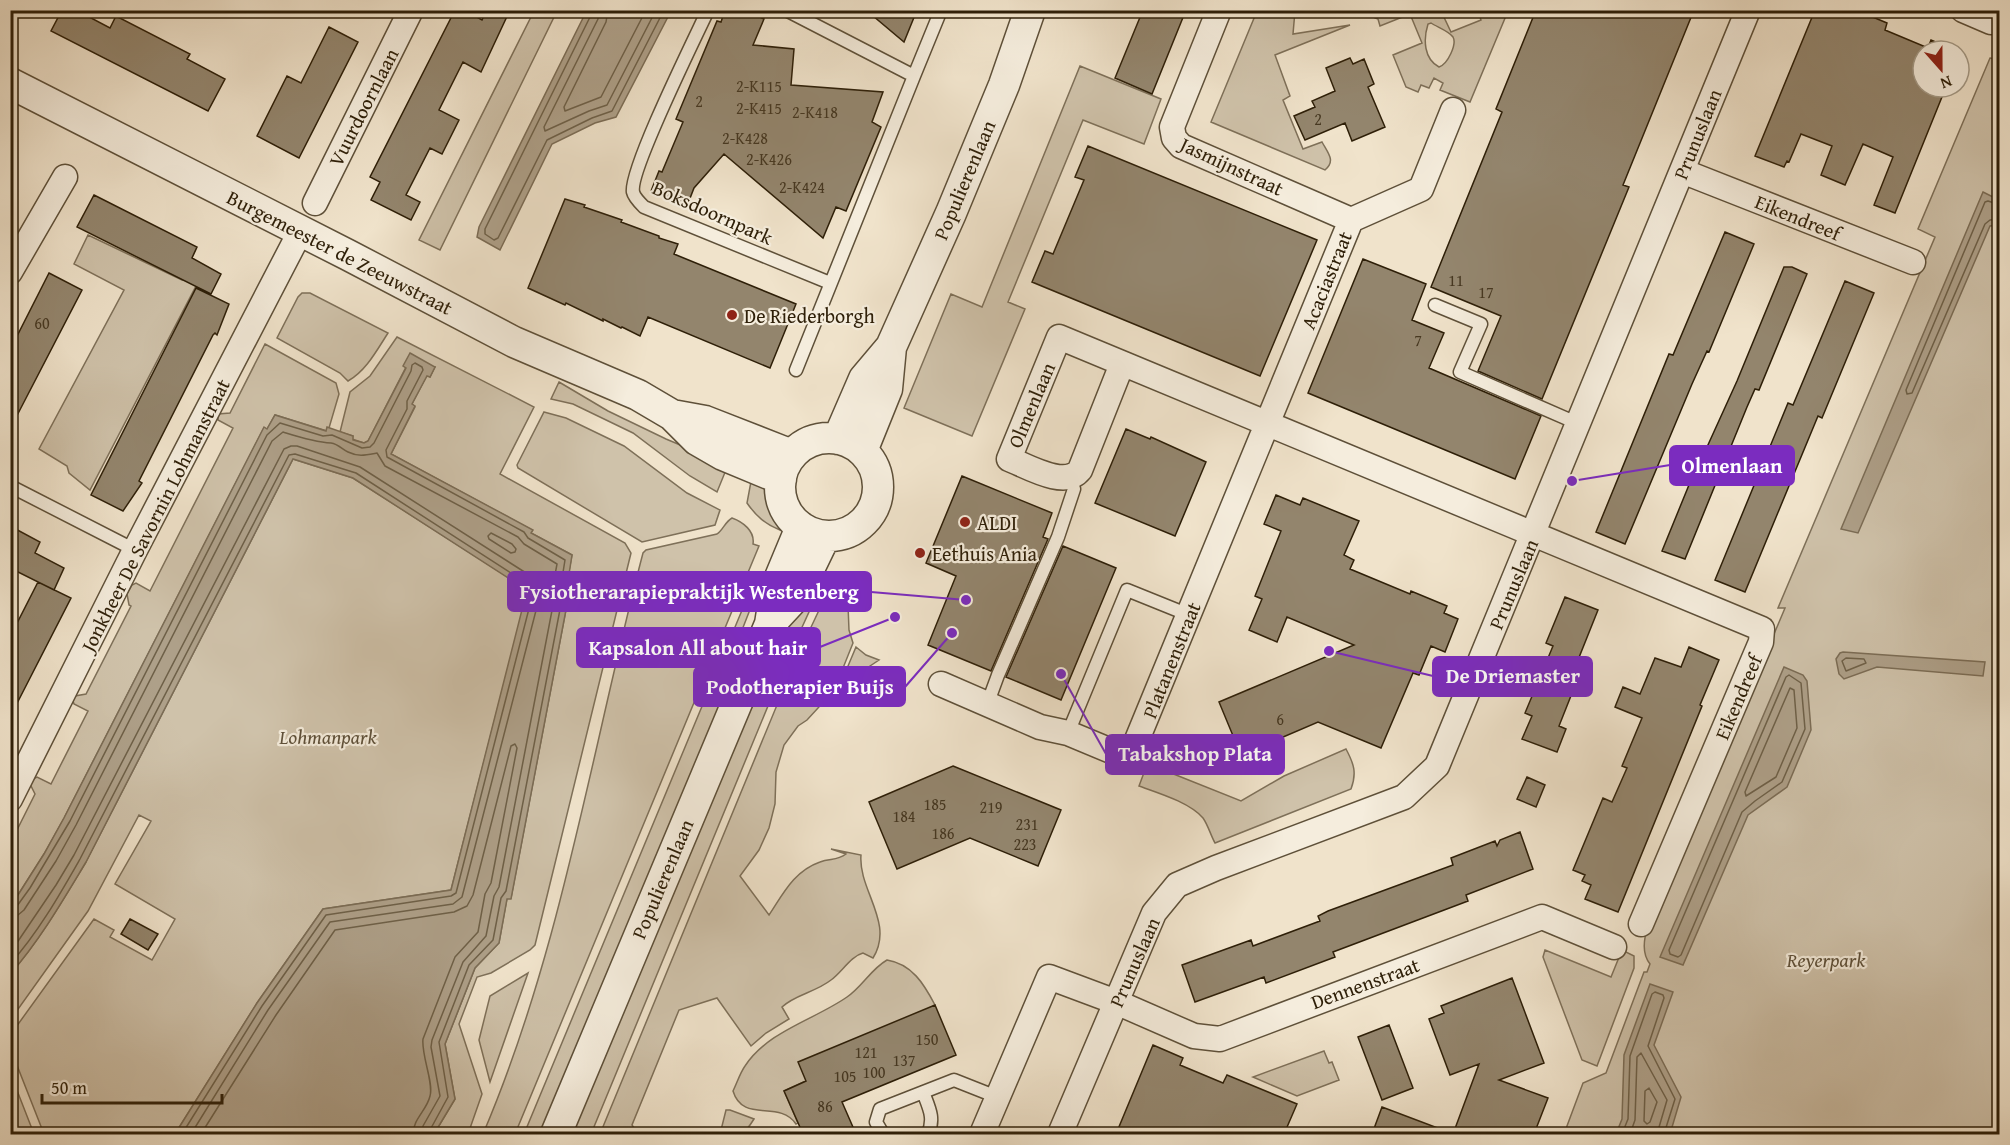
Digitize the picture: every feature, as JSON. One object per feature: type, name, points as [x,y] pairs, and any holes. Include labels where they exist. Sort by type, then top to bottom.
[{"type":"street","name":"Vuurdoornlaan","points":[[315,203],[411,10]]},
{"type":"street","name":"Populierenlaan","points":[[850,445],[887,389],[891,346],[951,213],[1000,96],[1030,10]]},
{"type":"street","name":"Jasmijnstraat","points":[[1219,10],[1172,127],[1174,138],[1181,146],[1351,220]]},
{"type":"street","name":"Prunuslaan","points":[[1060,1134],[1154,914],[1177,885],[1404,797],[1437,766],[1748,10]]},
{"type":"street","points":[[1963,10],[1991,22]]},
{"type":"street","name":"Burgemeester de Zeeuwstraat","points":[[10,83],[514,342],[638,395],[672,415],[697,440],[723,455],[787,467]]},
{"type":"street","name":"Acaciastraat","points":[[1268,424],[1351,220],[1421,189],[1453,110]]},
{"type":"street","name":"Eikendreef","points":[[1682,171],[1913,262]]},
{"type":"street","points":[[10,272],[65,177]]},
{"type":"street","name":"Jonkheer De Savornin Lohmanstraat","points":[[10,799],[135,550],[300,232]]},
{"type":"street","name":"Olmenlaan","points":[[1070,478],[1056,477],[1009,459],[1059,337],[1534,533]]},
{"type":"street","points":[[1070,478],[1080,470],[1122,364]]},
{"type":"street","name":"Platanenstraat","points":[[941,684],[1040,727],[1068,733],[1116,753],[1132,752],[1268,424]]},
{"type":"street","points":[[825,438],[850,445],[871,461],[877,474],[878,487],[874,507],[863,523],[852,531],[839,535],[813,531],[791,517],[784,506],[781,493],[787,467],[801,447],[813,441],[825,438]]},
{"type":"street","name":"Populierenlaan","points":[[556,1134],[770,624],[796,596],[813,531]]},
{"type":"street","name":"Eikendreef","points":[[1534,533],[1762,629],[1761,642],[1641,924]]},
{"type":"street","name":"Dennenstraat","points":[[997,1097],[1049,977],[1116,1002],[1194,1036],[1220,1039],[1542,917],[1614,947]]},
{"type":"street","points":[[982,1134],[997,1097]]},
{"type":"lane","name":"Boksdoornpark","points":[[708,10],[650,137],[633,180],[633,194],[644,207],[830,283]]},
{"type":"lane","points":[[786,10],[914,76]]},
{"type":"lane","points":[[796,370],[941,10]]},
{"type":"lane","points":[[1435,305],[1481,324],[1460,372],[1579,424]]},
{"type":"lane","points":[[987,705],[1058,537],[1074,489],[1070,478]]},
{"type":"lane","points":[[10,486],[135,550]]},
{"type":"lane","points":[[1068,733],[1127,590],[1189,615]]},
{"type":"lane","points":[[883,1134],[876,1122],[880,1109],[954,1080],[997,1097]]},
{"type":"lane","points":[[923,1092],[932,1115],[932,1125],[928,1134]]},
{"type":"green space","points":[[534,11],[557,11],[440,250],[419,240]]},
{"type":"green space","points":[[1257,11],[1295,11],[1293,34],[1350,25],[1275,55],[1290,96],[1283,100],[1303,149],[1322,142],[1330,160],[1325,170],[1211,122]]},
{"type":"green space","points":[[1358,11],[1367,11],[1369,15],[1379,11],[1441,11],[1451,32],[1481,20],[1478,11],[1508,11],[1470,102],[1440,90],[1443,83],[1434,78],[1429,88],[1421,85],[1418,92],[1406,87],[1393,55],[1422,43],[1410,14],[1380,26],[1378,19]],"holes":[[[1431,23],[1449,33],[1454,40],[1453,49],[1439,67],[1430,59],[1426,48],[1428,24]]]},
{"type":"green space","name":"Reyerpark","points":[[1990,58],[1999,60],[1999,1134],[1564,1134],[1583,1083],[1606,1073],[1644,972],[1647,972],[1650,964],[1645,955],[1644,945],[1648,926],[1785,608],[1778,608],[1935,237],[1918,229]]},
{"type":"green space","points":[[1080,66],[1161,99],[1144,144],[1083,120],[1008,302],[1025,309],[972,436],[904,408],[951,294],[982,307]]},
{"type":"green space","points":[[88,235],[182,280],[198,282],[90,490],[69,473],[67,466],[39,449],[124,290],[74,264]]},
{"type":"green space","points":[[302,293],[310,293],[388,333],[366,366],[348,381],[340,373],[277,338]]},
{"type":"green space","points":[[397,337],[534,407],[500,474],[625,543],[631,553],[535,945],[491,973],[477,977],[459,1024],[482,1094],[468,1134],[434,1134],[455,1099],[445,1044],[475,968],[499,943],[507,898],[511,898],[569,594],[565,593],[572,555],[531,533],[532,530],[391,454],[415,407],[412,404],[427,375],[430,377],[435,367],[404,366],[406,367],[368,441],[364,443],[340,432],[350,392],[370,376]]},
{"type":"green space","points":[[265,344],[336,383],[339,394],[329,428],[327,431],[275,415],[267,429],[264,428],[64,818],[11,906],[11,842],[35,794],[30,784],[37,777],[51,784],[88,711],[74,704],[75,696],[86,694],[131,606],[127,594],[132,585],[136,583],[150,591],[233,428],[218,420],[218,414],[230,413]]},
{"type":"green space","points":[[559,382],[608,411],[728,465],[717,492],[690,476],[633,433],[573,404],[551,399]]},
{"type":"green space","points":[[544,412],[566,418],[624,446],[687,493],[720,510],[715,525],[642,542],[518,468],[517,465]]},
{"type":"green space","name":"Lohmanpark","points":[[293,459],[353,478],[528,590],[451,890],[323,909],[257,1003],[175,1134],[44,1134],[11,1050],[11,1034],[94,919],[114,930],[110,937],[152,960],[175,919],[115,884],[151,821],[139,815],[88,911],[11,1019],[11,973],[60,905],[86,862]]},
{"type":"green space","points":[[752,476],[761,480],[771,491],[780,530],[761,519],[747,503]]},
{"type":"green space","points":[[732,518],[747,528],[752,535],[753,544],[759,546],[515,1134],[483,1134],[510,1064],[555,920],[643,553],[646,550],[717,534]]},
{"type":"green space","points":[[755,579],[760,584],[735,648],[725,694],[543,1134],[524,1134]]},
{"type":"green space","points":[[829,589],[841,596],[848,605],[849,630],[853,643],[843,668],[858,674],[829,696],[807,720],[798,726],[784,745],[776,772],[775,804],[769,828],[759,850],[740,876],[769,915],[784,891],[803,871],[820,862],[840,858],[846,854],[831,849],[861,855],[865,881],[878,919],[879,945],[873,958],[863,953],[859,955],[819,988],[787,1003],[782,1007],[789,1019],[766,1033],[751,1046],[717,998],[679,1010],[632,1125],[638,1134],[600,1134],[796,659]]},
{"type":"green space","points":[[804,596],[814,601],[787,660],[591,1134],[571,1134],[766,667]]},
{"type":"green space","points":[[856,647],[866,655],[879,660],[861,672],[848,666]]},
{"type":"green space","points":[[1346,749],[1354,769],[1351,789],[1215,843],[1205,821],[1197,812],[1173,799],[1139,786],[1148,762],[1241,801],[1284,776]]},
{"type":"green space","points":[[1545,950],[1611,977],[1622,950],[1634,956],[1634,968],[1597,1066],[1582,1060],[1543,957]]},
{"type":"green space","points":[[887,960],[910,970],[922,983],[935,1005],[806,1081],[784,1091],[798,1123],[796,1124],[789,1117],[780,1113],[745,1107],[738,1101],[733,1091],[743,1069],[755,1054],[779,1035],[847,997]]},
{"type":"green space","points":[[528,973],[490,1082],[479,1040],[490,996]]},
{"type":"green space","points":[[1324,1051],[1329,1063],[1332,1062],[1339,1080],[1297,1096],[1253,1077]]},
{"type":"green space","points":[[11,1075],[34,1134],[11,1134]]},
{"type":"green space","points":[[726,1110],[754,1119],[747,1130],[741,1134],[720,1134]]},
{"type":"water","points":[[587,10],[671,11],[616,117],[595,123],[552,144],[500,250],[477,237],[479,227]]},
{"type":"water","points":[[1983,192],[1999,200],[1999,225],[1990,226],[1858,533],[1841,529]]},
{"type":"water","points":[[410,353],[435,367],[430,377],[427,376],[412,404],[415,406],[391,454],[533,530],[531,533],[572,555],[566,593],[569,594],[511,899],[507,899],[499,943],[475,968],[445,1044],[455,1099],[434,1134],[175,1134],[257,1003],[323,909],[451,890],[527,590],[353,478],[293,459],[86,862],[60,905],[11,973],[11,906],[64,818],[264,427],[267,429],[275,415],[326,431],[327,427],[353,436],[353,440],[364,443],[368,441],[406,368],[403,366]]},
{"type":"water","points":[[1843,652],[1985,662],[1983,676],[1877,667],[1844,679],[1839,674],[1836,659]]},
{"type":"water","points":[[1784,667],[1803,675],[1807,681],[1811,730],[1787,787],[1748,815],[1683,965],[1660,957]]},
{"type":"water","points":[[1650,984],[1673,992],[1654,1045],[1681,1097],[1670,1134],[1616,1134],[1622,1119],[1624,1055]]},
{"type":"building","points":[[62,10],[76,10],[110,28],[116,16],[190,54],[187,59],[225,79],[208,111],[51,31]]},
{"type":"building","points":[[455,10],[464,10],[482,20],[487,10],[510,10],[481,72],[463,62],[439,110],[459,120],[442,154],[430,148],[406,195],[420,202],[411,220],[371,200],[380,182],[370,177]]},
{"type":"building","points":[[725,10],[744,10],[764,19],[753,45],[794,49],[791,85],[883,92],[872,122],[881,127],[846,211],[836,207],[823,238],[724,154],[694,188],[687,206],[651,191],[659,171],[662,172],[683,122],[676,119],[717,21],[721,22]]},
{"type":"building","points":[[866,10],[917,10],[904,42]]},
{"type":"building","points":[[1143,10],[1186,10],[1152,94],[1115,78]]},
{"type":"building","points":[[1536,10],[1694,10],[1623,185],[1629,187],[1542,399],[1478,371],[1501,316],[1431,287],[1502,112],[1496,109]]},
{"type":"building","points":[[1815,10],[1856,10],[1887,23],[1885,30],[1911,41],[1911,99],[1941,99],[1895,213],[1874,205],[1893,157],[1863,144],[1845,185],[1821,175],[1832,146],[1801,134],[1789,162],[1787,161],[1784,167],[1755,156]]},
{"type":"building","points":[[329,27],[358,42],[299,158],[257,136],[287,76],[301,83]]},
{"type":"building","points":[[1350,58],[1353,64],[1364,59],[1374,84],[1368,87],[1385,127],[1352,141],[1345,123],[1305,140],[1294,116],[1315,107],[1312,101],[1335,91],[1326,68]]},
{"type":"building","points":[[1088,146],[1317,240],[1260,376],[1032,282],[1045,251],[1053,254],[1084,180],[1075,177]]},
{"type":"building","points":[[94,195],[197,247],[192,258],[221,274],[211,294],[77,227]]},
{"type":"building","points":[[565,199],[585,205],[584,207],[622,220],[621,222],[678,244],[674,254],[796,304],[770,368],[648,317],[640,336],[528,288]]},
{"type":"building","points":[[1725,232],[1754,244],[1625,544],[1596,532],[1669,354],[1673,355]]},
{"type":"building","points":[[1363,259],[1426,284],[1412,320],[1444,333],[1429,368],[1541,416],[1515,479],[1308,393]]},
{"type":"building","points":[[1784,267],[1792,267],[1807,274],[1759,390],[1755,389],[1747,407],[1685,559],[1662,551],[1700,458],[1702,458],[1737,381]]},
{"type":"building","points":[[49,273],[82,290],[10,429],[10,350]]},
{"type":"building","points":[[1845,281],[1874,293],[1822,418],[1818,416],[1745,592],[1715,580],[1788,403],[1793,405]]},
{"type":"building","points":[[196,288],[229,304],[217,335],[215,333],[213,335],[139,481],[142,483],[123,511],[91,495]]},
{"type":"building","points":[[1126,429],[1150,439],[1151,437],[1206,462],[1175,536],[1095,503]]},
{"type":"building","points":[[962,476],[1052,513],[1043,537],[1048,539],[991,671],[928,645],[956,576],[926,563]]},
{"type":"building","points":[[1276,495],[1300,505],[1303,498],[1359,521],[1344,555],[1354,560],[1350,569],[1410,594],[1411,591],[1447,606],[1444,613],[1458,619],[1445,652],[1431,646],[1419,675],[1413,673],[1381,748],[1318,722],[1241,755],[1219,702],[1354,645],[1287,617],[1277,642],[1249,630],[1262,599],[1255,596],[1281,531],[1264,524]]},
{"type":"building","points":[[10,526],[40,542],[35,553],[64,568],[54,590],[10,568]]},
{"type":"building","points":[[1063,546],[1116,568],[1061,700],[1006,677]]},
{"type":"building","points":[[38,582],[71,598],[10,717],[10,637]]},
{"type":"building","points":[[1565,597],[1598,610],[1572,675],[1578,678],[1559,726],[1566,729],[1557,752],[1522,739],[1532,716],[1525,713],[1553,646],[1546,643]]},
{"type":"building","points":[[1689,647],[1719,660],[1618,912],[1585,899],[1591,885],[1582,881],[1585,875],[1573,870],[1603,798],[1612,802],[1627,768],[1622,766],[1642,718],[1615,707],[1623,687],[1640,694],[1655,658],[1681,667]]},
{"type":"building","points":[[953,766],[1061,810],[1038,866],[970,838],[897,869],[869,802]]},
{"type":"building","points":[[1527,777],[1545,785],[1536,807],[1517,799]]},
{"type":"building","points":[[1520,832],[1533,869],[1466,895],[1468,901],[1333,952],[1335,957],[1266,983],[1264,977],[1195,1002],[1182,965],[1251,940],[1253,946],[1320,921],[1318,916],[1328,911],[1453,865],[1451,858],[1495,841],[1497,846],[1500,840]]},
{"type":"building","points":[[130,919],[158,934],[148,950],[121,934]]},
{"type":"building","points":[[1512,978],[1544,1063],[1499,1080],[1548,1098],[1534,1134],[1453,1134],[1479,1064],[1450,1075],[1429,1019],[1444,1013],[1441,1006]]},
{"type":"building","points":[[935,1005],[956,1055],[842,1102],[856,1134],[803,1134],[784,1091],[806,1081],[798,1062]]},
{"type":"building","points":[[1389,1025],[1413,1088],[1382,1100],[1358,1037]]},
{"type":"building","points":[[1153,1045],[1183,1058],[1180,1065],[1223,1083],[1227,1075],[1297,1104],[1284,1134],[1116,1134]]},
{"type":"building","points":[[1382,1107],[1451,1133],[1451,1134],[1372,1134]]},
{"type":"place","name":"De Riederborgh","points":[[732,315]]},
{"type":"place","name":"Olmenlaan","points":[[1572,481]]},
{"type":"place","name":"ALDI","points":[[965,522]]},
{"type":"place","name":"Eethuis Ania","points":[[920,553]]},
{"type":"place","name":"Fysiotherarapiepraktijk Westenberg","points":[[966,600]]},
{"type":"place","name":"Kapsalon All about hair","points":[[895,617]]},
{"type":"place","name":"Podotherapier Buijs","points":[[952,633]]},
{"type":"place","name":"De Driemaster","points":[[1329,651]]},
{"type":"place","name":"Tabakshop Plata","points":[[1061,674]]}]
